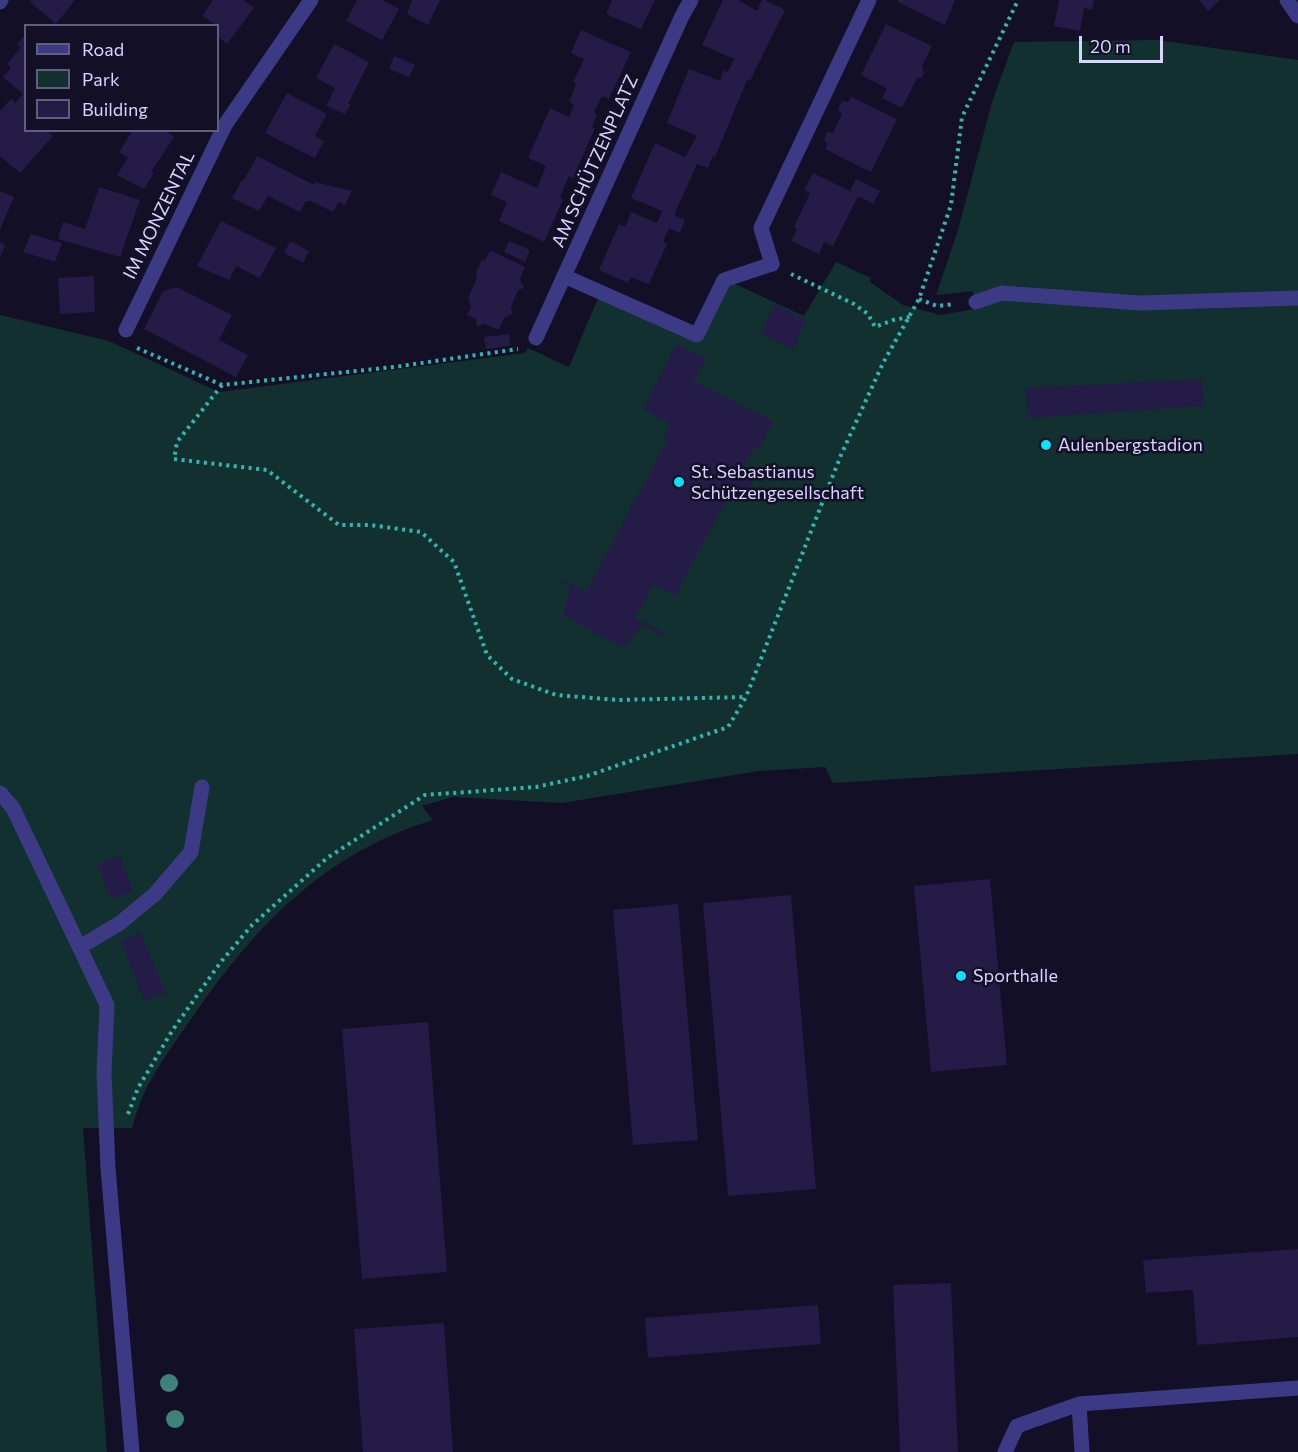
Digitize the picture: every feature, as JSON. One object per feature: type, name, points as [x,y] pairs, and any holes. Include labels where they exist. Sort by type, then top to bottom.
[{"type":"street","name":"IM MONZENTAL","points":[[126,330],[225,125],[311,0]]},
{"type":"street","name":"AM SCHÜTZENPLATZ","points":[[536,338],[691,0]]},
{"type":"street","points":[[564,276],[697,335],[724,280],[772,264],[761,228],[868,0]]},
{"type":"street","points":[[1287,0],[1298,16]]},
{"type":"street","points":[[976,302],[1002,293],[1140,303],[1298,298]]},
{"type":"street","points":[[80,947],[120,923],[155,894],[191,852],[202,787]]},
{"type":"street","points":[[0,793],[13,808],[107,1005],[104,1073],[108,1168],[132,1452]]},
{"type":"street","points":[[1005,1452],[1017,1426],[1079,1404],[1298,1388]]},
{"type":"street","points":[[1079,1404],[1082,1452]]},
{"type":"path","points":[[126,1118],[138,1088],[166,1040],[220,963],[252,925],[327,858],[425,795],[536,787],[587,776],[728,726],[746,697],[841,455],[883,363],[919,299],[951,205],[962,117],[1018,0]]},
{"type":"path","points":[[772,264],[854,304],[868,314],[875,327],[910,317]]},
{"type":"path","points":[[919,299],[937,306],[976,302]]},
{"type":"path","points":[[160,360],[222,385],[394,367],[520,349],[536,338]]},
{"type":"path","points":[[222,385],[177,442],[174,459],[267,470],[339,525],[370,525],[421,532],[454,562],[487,655],[512,679],[556,695],[630,700],[746,697]]},
{"type":"green space","points":[[1157,40],[1298,60],[1298,754],[833,783],[825,767],[759,771],[562,803],[453,797],[422,806],[433,820],[395,834],[360,851],[327,872],[298,895],[244,949],[196,1012],[157,1069],[138,1108],[132,1128],[83,1128],[107,1452],[0,1452],[0,315],[109,341],[219,392],[525,353],[528,348],[569,367],[598,298],[701,342],[731,282],[804,316],[836,262],[871,278],[870,282],[903,305],[941,315],[974,309],[973,291],[936,295],[958,230],[992,102],[1014,42]]},
{"type":"building","points":[[32,0],[75,0],[56,24],[30,2]]},
{"type":"building","points":[[213,0],[243,0],[254,8],[227,44],[219,38],[219,24],[202,16]]},
{"type":"building","points":[[357,0],[382,0],[399,9],[382,40],[346,21]]},
{"type":"building","points":[[412,0],[440,0],[428,25],[407,14]]},
{"type":"building","points":[[612,0],[655,0],[641,29],[606,14]]},
{"type":"building","points":[[723,0],[738,0],[757,11],[762,0],[765,0],[785,10],[750,81],[747,80],[715,157],[713,156],[708,168],[697,164],[674,215],[685,220],[680,233],[669,228],[663,242],[667,244],[649,284],[631,277],[628,283],[599,270],[619,224],[625,227],[631,212],[657,223],[662,211],[631,198],[655,143],[685,157],[697,136],[667,123],[689,69],[720,81],[724,70],[728,72],[734,59],[702,45]]},
{"type":"building","points":[[898,0],[955,0],[945,25]]},
{"type":"building","points":[[1059,0],[1094,0],[1092,10],[1084,8],[1080,31],[1054,26]]},
{"type":"building","points":[[1199,0],[1220,0],[1208,11]]},
{"type":"building","points":[[886,24],[932,46],[922,66],[924,73],[922,77],[917,78],[902,108],[882,98],[887,88],[861,75]]},
{"type":"building","points":[[581,30],[631,52],[609,99],[602,96],[594,113],[597,115],[592,127],[595,128],[573,178],[569,176],[564,187],[560,198],[563,200],[544,242],[499,221],[507,202],[491,195],[501,172],[537,188],[546,166],[528,158],[550,108],[569,117],[574,105],[569,102],[576,84],[573,82],[584,59],[571,53]]},
{"type":"building","points":[[24,36],[24,132],[48,132],[53,136],[20,173],[0,156],[0,111],[11,99],[15,103],[23,94],[3,77],[11,68],[7,64],[21,47],[17,44]]},
{"type":"building","points":[[334,44],[369,62],[345,114],[326,106],[335,88],[316,78]]},
{"type":"building","points":[[394,56],[415,65],[409,77],[389,69]]},
{"type":"building","points":[[287,93],[327,114],[315,136],[324,141],[315,158],[265,133]]},
{"type":"building","points":[[851,97],[897,119],[871,172],[825,149],[827,144],[824,140],[827,132],[833,133],[842,114],[838,110],[842,101],[848,102]]},
{"type":"building","points":[[132,132],[167,132],[174,137],[151,172],[154,173],[144,189],[117,175],[128,158],[119,152]]},
{"type":"building","points":[[257,156],[314,185],[315,182],[352,191],[345,205],[339,202],[333,212],[311,201],[306,201],[300,212],[268,196],[259,211],[232,198]]},
{"type":"building","points":[[813,173],[850,191],[856,179],[880,191],[873,204],[858,196],[833,246],[824,242],[819,254],[791,241],[797,229],[794,227],[810,193],[804,190]]},
{"type":"building","points":[[99,187],[140,200],[120,257],[58,239],[63,222],[85,229]]},
{"type":"building","points":[[0,191],[14,197],[0,230]]},
{"type":"building","points":[[221,221],[276,248],[260,278],[236,266],[229,280],[197,266]]},
{"type":"building","points":[[31,234],[62,243],[55,262],[23,252]]},
{"type":"building","points":[[290,241],[309,251],[303,263],[284,253]]},
{"type":"building","points":[[509,241],[530,250],[525,262],[504,252]]},
{"type":"building","points":[[0,242],[5,245],[0,258]]},
{"type":"building","points":[[490,250],[525,267],[520,279],[524,288],[518,290],[511,307],[513,314],[504,318],[499,330],[485,324],[477,327],[476,319],[467,315],[471,307],[468,298],[477,278],[476,273],[481,261],[485,260]]},
{"type":"building","points":[[94,276],[95,312],[60,314],[58,278]]},
{"type":"building","points":[[177,287],[232,315],[219,340],[248,355],[236,377],[144,329],[163,291]]},
{"type":"building","points":[[775,304],[806,320],[793,349],[760,333]]},
{"type":"building","points":[[509,334],[510,346],[486,349],[484,337]]},
{"type":"building","points":[[677,344],[706,359],[694,381],[773,422],[759,450],[754,447],[740,474],[753,481],[744,499],[731,491],[675,596],[653,585],[635,618],[667,635],[665,637],[643,625],[623,648],[563,615],[571,586],[561,582],[562,579],[586,592],[666,442],[662,440],[671,425],[643,409]]},
{"type":"building","points":[[1202,379],[1204,406],[1028,418],[1026,388]]},
{"type":"building","points":[[120,856],[133,891],[110,899],[98,864]]},
{"type":"building","name":"Sporthalle","points":[[990,879],[1007,1065],[931,1072],[914,886]]},
{"type":"building","points":[[791,895],[816,1189],[728,1196],[703,903]]},
{"type":"building","points":[[678,904],[698,1140],[633,1145],[613,910]]},
{"type":"building","points":[[141,933],[165,993],[144,1001],[121,940]]},
{"type":"building","points":[[428,1022],[447,1272],[362,1279],[342,1029]]},
{"type":"building","points":[[1298,1249],[1298,1337],[1197,1345],[1193,1290],[1146,1293],[1143,1260]]},
{"type":"building","points":[[951,1283],[958,1452],[900,1452],[893,1285]]},
{"type":"building","points":[[818,1305],[821,1344],[648,1358],[645,1318]]},
{"type":"building","points":[[444,1323],[453,1452],[363,1452],[354,1329]]},
{"type":"place","name":"Aulenbergstadion","points":[[1046,445]]},
{"type":"place","name":"St. Sebastianus Schützengesellschaft","points":[[679,482]]},
{"type":"place","name":"Sporthalle","points":[[961,976]]}]
